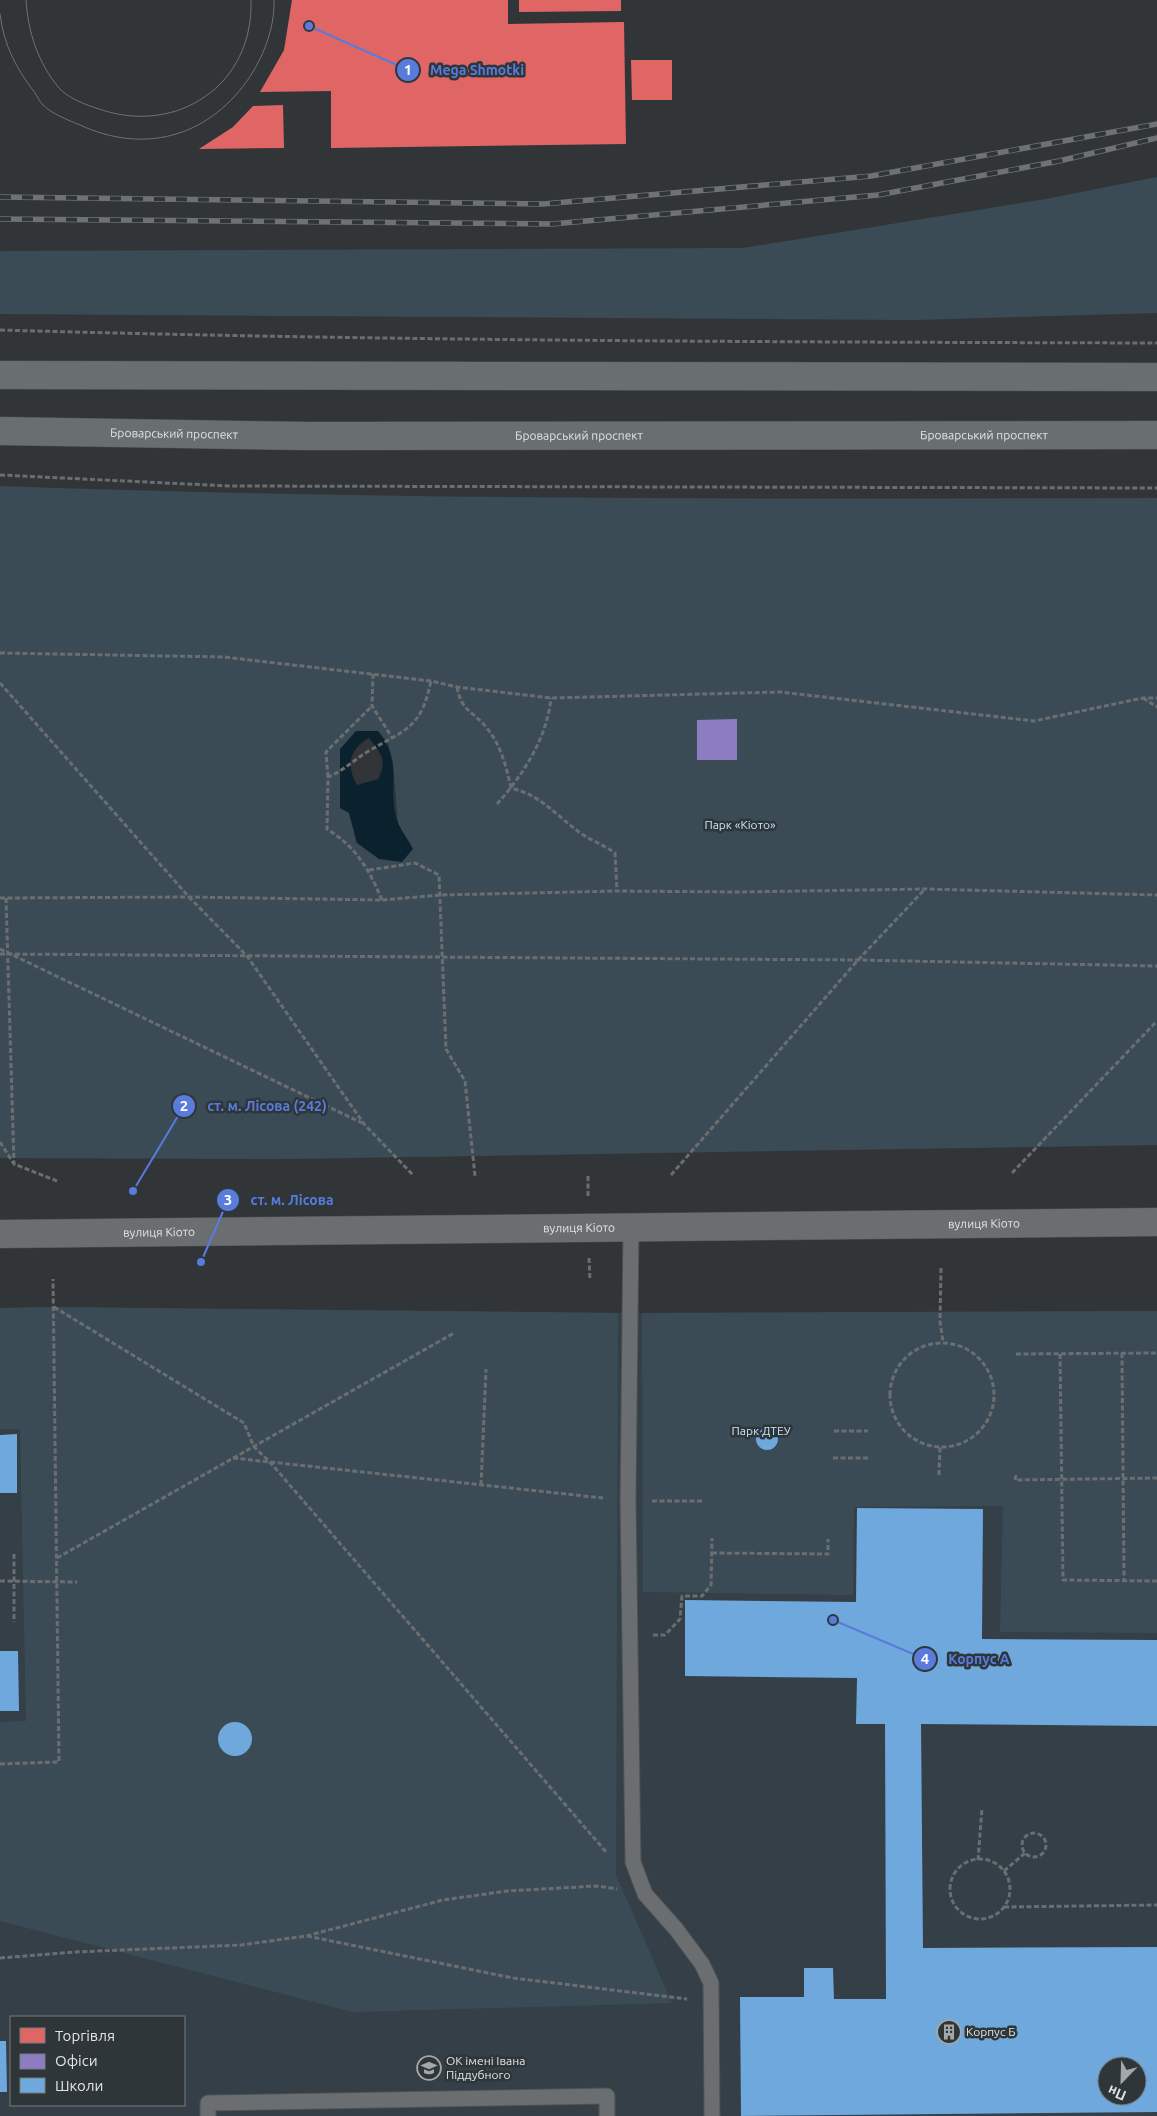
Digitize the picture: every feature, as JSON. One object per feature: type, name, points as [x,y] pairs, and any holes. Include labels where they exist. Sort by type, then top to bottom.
[{"type":"highway","points":[[0,375],[1157,377]]},
{"type":"highway","name":"Броварський проспект","points":[[0,431],[307,436],[1157,435]]},
{"type":"street","name":"вулиця Кіото","points":[[0,1234],[1157,1222]]},
{"type":"lane","points":[[631,1228],[628,1501],[633,1862],[645,1894],[676,1929],[702,1964],[710,1983],[712,2116]]},
{"type":"lane","points":[[208,2116],[208,2103],[607,2096],[607,2116]]},
{"type":"path","points":[[0,330],[250,337],[746,342],[1157,343]]},
{"type":"path","points":[[0,475],[239,486],[1157,488]]},
{"type":"path","points":[[0,652],[224,657],[431,681],[457,687],[551,698],[780,692],[1034,721],[1143,698],[1157,698]]},
{"type":"path","points":[[374,674],[372,706],[393,739]]},
{"type":"path","points":[[328,777],[339,773],[367,752],[393,739],[417,719],[426,704],[431,681]]},
{"type":"path","points":[[0,683],[189,897],[247,956],[364,1124],[413,1175]]},
{"type":"path","points":[[457,687],[459,699],[468,712],[486,726],[503,754],[511,788]]},
{"type":"path","points":[[497,804],[511,788],[536,748],[549,716],[551,698]]},
{"type":"path","points":[[1143,698],[1157,707]]},
{"type":"path","points":[[372,706],[326,752],[328,777],[327,829],[342,839],[369,870],[382,900]]},
{"type":"path","points":[[511,788],[528,792],[547,804],[584,835],[601,843],[615,853],[617,890]]},
{"type":"path","points":[[369,870],[415,863],[439,875],[444,958],[446,1049],[465,1081],[475,1176]]},
{"type":"path","points":[[670,1175],[858,960],[926,889]]},
{"type":"path","points":[[0,898],[189,897],[382,900],[440,895],[617,890],[739,892],[926,889],[1157,895]]},
{"type":"path","points":[[6,898],[14,1164]]},
{"type":"path","points":[[0,949],[364,1124]]},
{"type":"path","points":[[0,954],[858,960],[1157,966]]},
{"type":"path","points":[[1012,1174],[1157,1021]]},
{"type":"path","points":[[0,1142],[14,1164],[57,1181]]},
{"type":"path","points":[[941,1268],[940,1321],[943,1342]]},
{"type":"path","points":[[0,1764],[59,1762],[53,1279]]},
{"type":"path","points":[[54,1307],[244,1423],[254,1446],[270,1462],[613,1859]]},
{"type":"path","points":[[56,1558],[454,1333]]},
{"type":"path","points":[[943,1342],[959,1346],[973,1353],[984,1365],[992,1380],[994,1396],[991,1412],[983,1426],[971,1438],[956,1445],[940,1447],[924,1444],[909,1436],[898,1424],[892,1409],[889,1393],[892,1377],[900,1363],[912,1352],[927,1345],[943,1342]]},
{"type":"path","points":[[1122,1353],[1124,1580]]},
{"type":"path","points":[[1016,1354],[1157,1353]]},
{"type":"path","points":[[1060,1354],[1063,1580],[1157,1581]]},
{"type":"path","points":[[481,1485],[486,1368]]},
{"type":"path","points":[[834,1431],[868,1431]]},
{"type":"path","points":[[939,1475],[940,1447]]},
{"type":"path","points":[[233,1458],[628,1501],[702,1501]]},
{"type":"path","points":[[833,1458],[868,1458]]},
{"type":"path","points":[[1016,1476],[1015,1480],[1157,1478]]},
{"type":"path","points":[[630,1634],[666,1635],[680,1619],[682,1596],[702,1596],[711,1585],[712,1538]]},
{"type":"path","points":[[712,1553],[828,1554],[828,1539]]},
{"type":"path","points":[[14,1554],[14,1622]]},
{"type":"path","points":[[0,1581],[77,1582]]},
{"type":"path","points":[[978,1860],[982,1808]]},
{"type":"path","points":[[1030,1834],[1044,1837],[1045,1851],[1040,1856],[1033,1857],[1025,1853],[1022,1845],[1025,1838],[1030,1834]]},
{"type":"path","points":[[1004,1871],[1025,1853]]},
{"type":"path","points":[[978,1860],[989,1861],[1004,1871],[1010,1885],[1009,1896],[1004,1907],[996,1914],[986,1919],[973,1919],[961,1913],[953,1903],[950,1890],[952,1877],[959,1868],[968,1862],[978,1860]]},
{"type":"path","points":[[0,1958],[75,1952],[241,1945],[306,1936],[443,1900],[507,1891],[597,1886],[645,1894]]},
{"type":"path","points":[[1004,1907],[1157,1905]]},
{"type":"path","points":[[306,1936],[513,1978],[711,2002]]},
{"type":"shaded area","points":[[356,731],[378,731],[386,743],[393,766],[395,813],[399,825],[413,849],[402,862],[379,859],[357,843],[349,813],[340,808],[340,749]],"holes":[[[369,738],[382,757],[381,772],[378,779],[357,785],[351,771],[351,758],[357,747]]]},
{"type":"shaded area","points":[[0,1308],[630,1313],[1157,1311],[1157,2116],[0,2116]]},
{"type":"green space","points":[[1157,177],[1157,313],[916,320],[0,314],[0,251],[743,248],[1046,199]]},
{"type":"green space","name":"Парк «Кіото»","points":[[0,486],[144,491],[433,496],[1157,498],[1157,1145],[286,1159],[0,1158]],"holes":[[[378,731],[388,743],[393,762],[398,824],[357,843],[349,813],[340,749]]]},
{"type":"green space","points":[[0,1308],[618,1313],[616,1875],[672,2003],[353,2012],[0,1921],[0,1722],[26,1721],[20,1429],[0,1429]]},
{"type":"green space","name":"Парк ДТЕУ","points":[[1157,1311],[1157,1633],[1000,1632],[1003,1506],[854,1507],[853,1595],[643,1592],[642,1313]]},
{"type":"building: Торгівля","points":[[292,0],[508,0],[508,24],[624,22],[626,144],[331,148],[331,91],[260,92],[284,50]]},
{"type":"building: Торгівля","points":[[519,0],[621,0],[621,11],[519,12]]},
{"type":"building: Торгівля","points":[[631,60],[672,60],[672,100],[632,100]]},
{"type":"building: Торгівля","points":[[283,105],[284,148],[199,149],[233,127],[253,106]]},
{"type":"building: Офіси","points":[[737,719],[737,760],[697,760],[697,720]]},
{"type":"building: Школи","points":[[767,1428],[775,1431],[778,1439],[775,1447],[767,1450],[759,1447],[756,1439],[759,1431]]},
{"type":"building: Школи","points":[[17,1434],[17,1493],[0,1493],[0,1435]]},
{"type":"building: Школи","points":[[857,1508],[983,1509],[982,1639],[1157,1640],[1157,1726],[921,1724],[923,1948],[1157,1947],[1157,2112],[741,2116],[740,1997],[804,1997],[804,1968],[833,1968],[834,1999],[886,1999],[885,1724],[856,1724],[857,1678],[685,1676],[685,1600],[856,1602]]},
{"type":"building: Школи","points":[[0,1651],[18,1651],[19,1711],[0,1711]]},
{"type":"building: Школи","points":[[235,1722],[242,1723],[247,1727],[251,1732],[251,1746],[247,1751],[242,1755],[235,1756],[228,1755],[223,1751],[219,1746],[218,1739],[219,1732],[223,1727],[228,1723]]},
{"type":"building: Школи","points":[[0,2041],[6,2041],[7,2092],[0,2092]]},
{"type":"tram line","points":[[26,0],[29,24],[35,47],[45,68],[59,88],[67,95],[83,103],[128,116],[156,115],[182,109],[205,96],[225,79],[239,57],[249,30],[251,0]]},
{"type":"tram line","points":[[0,14],[4,36],[12,56],[22,75],[47,108],[65,119],[104,134],[150,139],[172,135],[193,128],[212,116],[231,100],[247,81],[263,53],[270,32],[274,0]]},
{"type":"railway","points":[[0,197],[543,204],[871,176],[1157,124]]},
{"type":"railway","points":[[0,219],[552,224],[878,195],[1059,161],[1157,138]]},
{"type":"place","name":"Mega Shmotki","points":[[309,26]]},
{"type":"place","name":"ст. м. Лісова (242)","points":[[133,1191]]},
{"type":"place","name":"ст. м. Лісова","points":[[201,1262]]},
{"type":"place","name":"Корпус А","points":[[833,1620]]},
{"type":"place","name":"Корпус Б","points":[[949,2032]]},
{"type":"place","name":"ОК імені Івана Піддубного","points":[[429,2068]]}]
